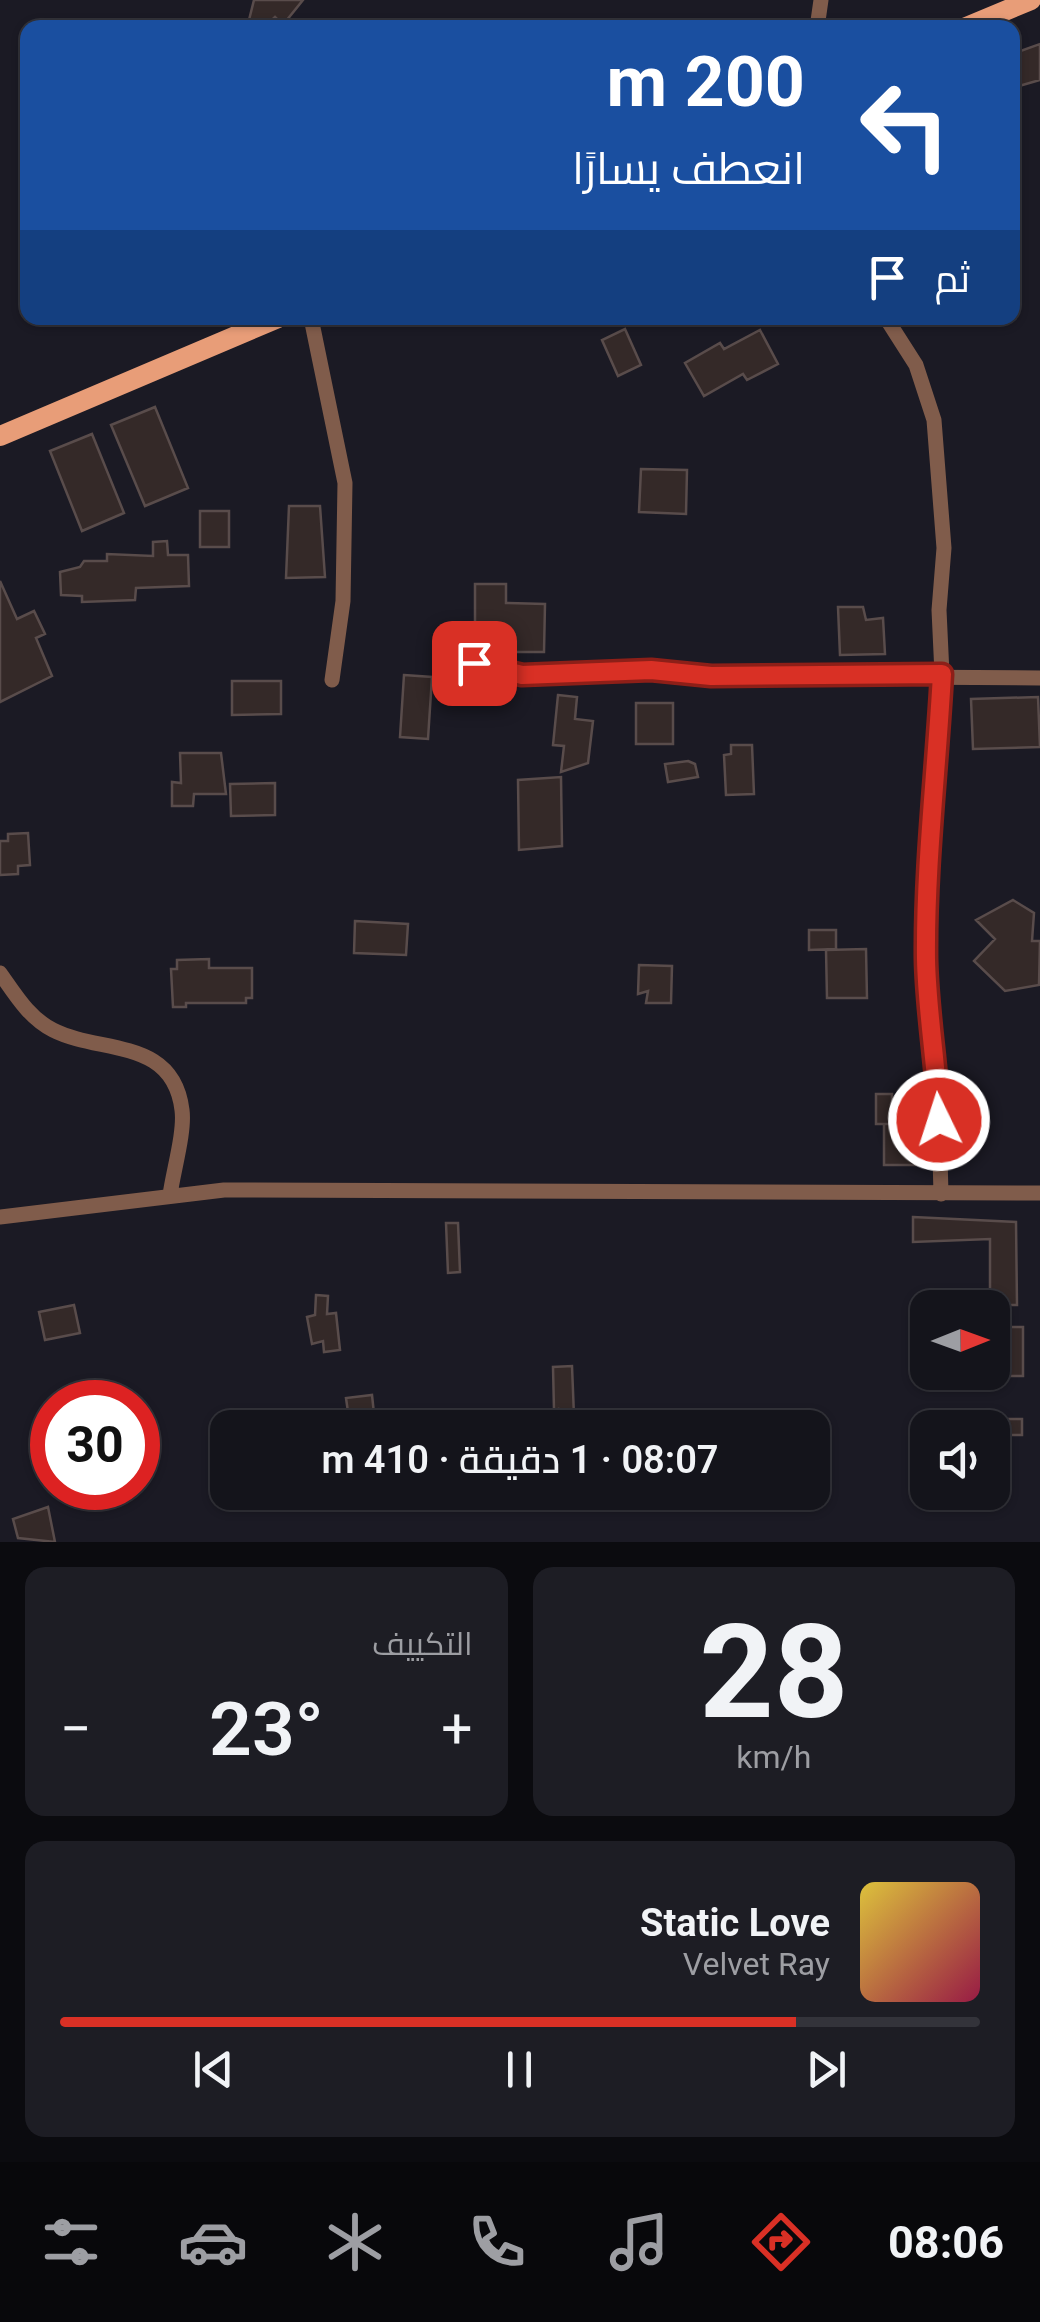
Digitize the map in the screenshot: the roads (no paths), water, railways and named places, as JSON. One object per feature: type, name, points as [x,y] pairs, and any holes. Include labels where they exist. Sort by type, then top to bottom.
[{"type":"main road","points":[[983,20],[1032,0]]},
{"type":"main road","points":[[0,436],[262,325]]},
{"type":"street","points":[[311,325],[345,483],[344,602],[332,680]]},
{"type":"street","points":[[890,325],[916,365],[934,420],[944,548],[939,610],[942,674],[926,954],[928,1026],[938,1083],[941,1194]]},
{"type":"street","points":[[474,663],[522,675],[651,670],[711,676],[942,674],[1040,678]]},
{"type":"street","points":[[0,973],[31,1015],[54,1030],[141,1052],[157,1062],[171,1079],[182,1110],[170,1195]]},
{"type":"street","points":[[0,1216],[170,1195],[280,1190],[1040,1194]]}]
